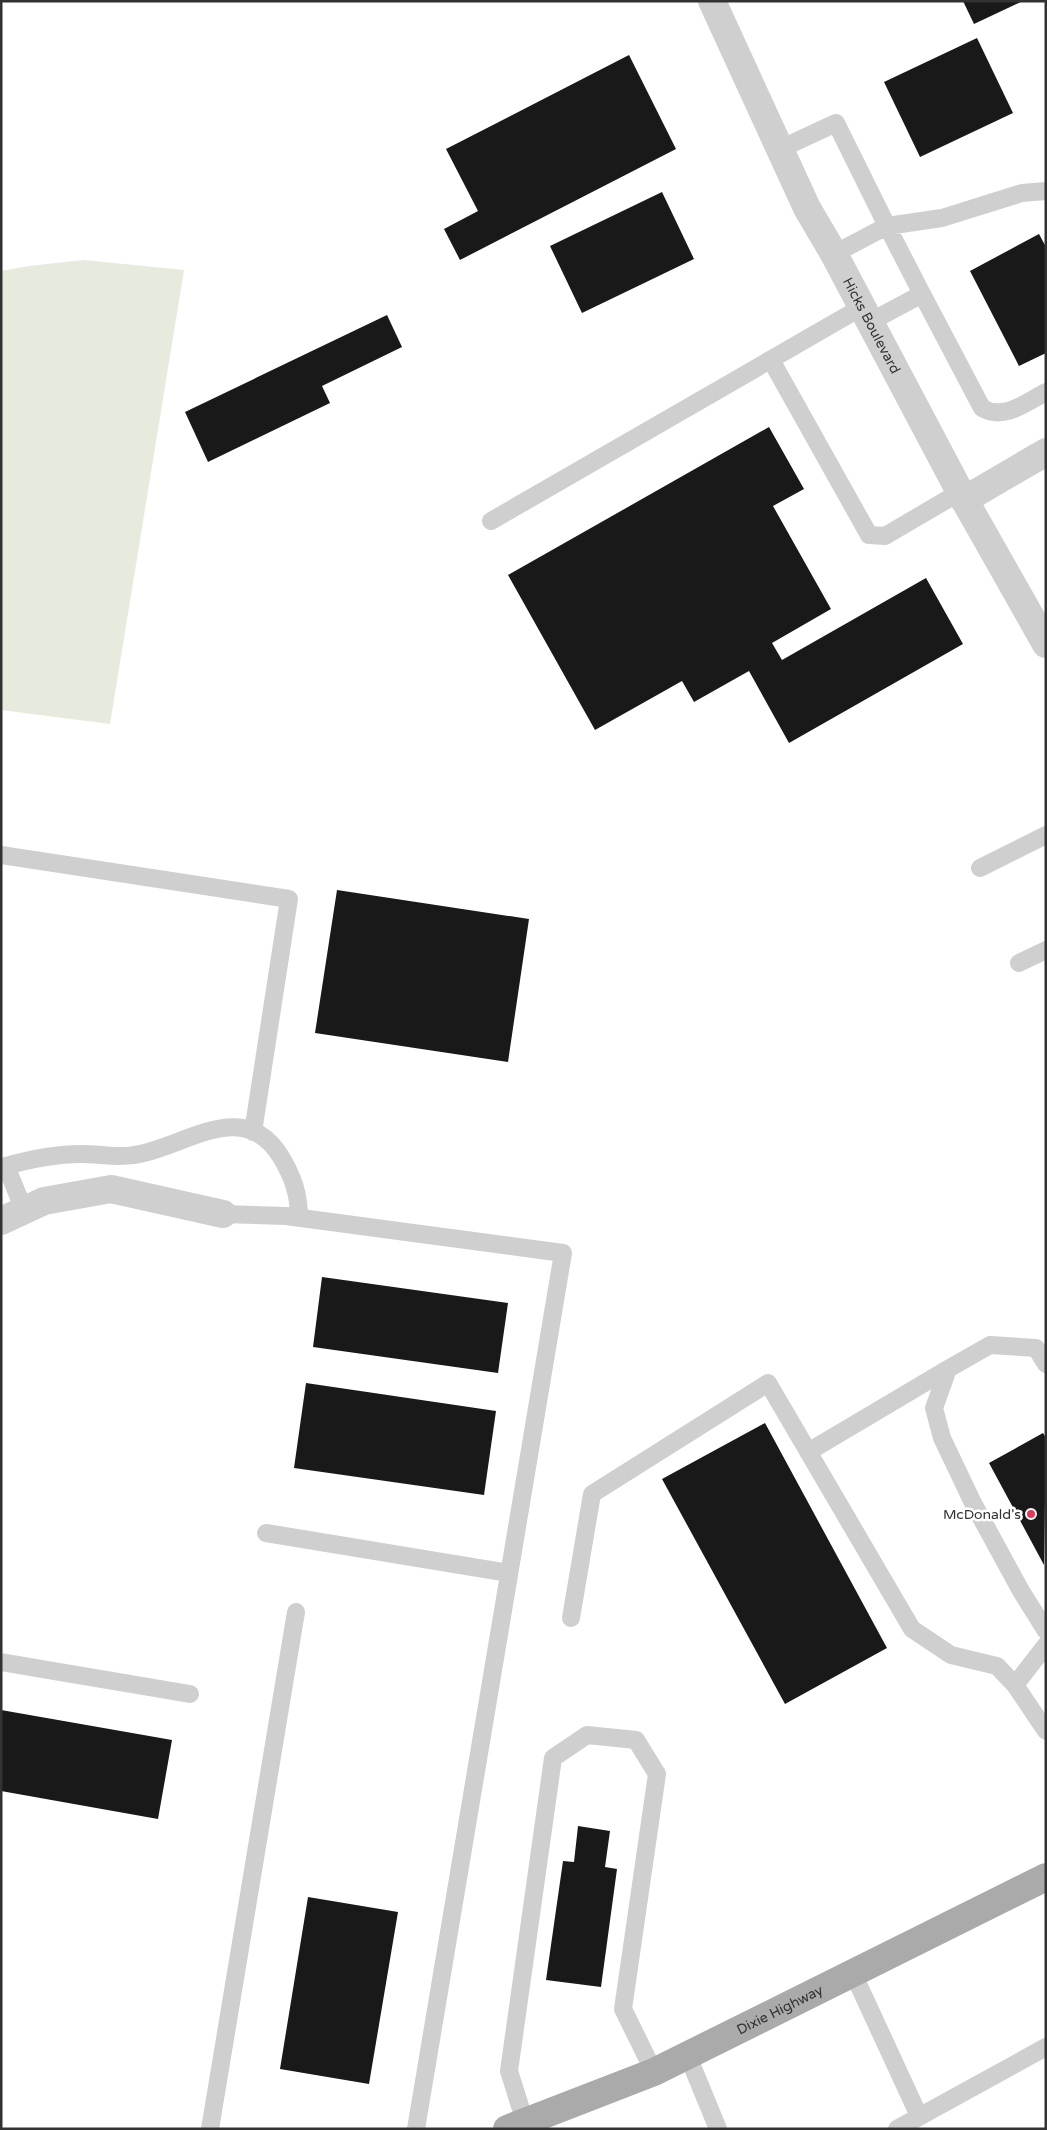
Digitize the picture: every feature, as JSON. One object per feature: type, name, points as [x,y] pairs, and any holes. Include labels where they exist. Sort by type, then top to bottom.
[{"type":"main road","name":"Dixie Highway","points":[[516,2125],[654,2072],[1046,1877]]},
{"type":"street","name":"Hicks Boulevard","points":[[712,1],[807,208],[834,254],[962,496],[1046,644]]},
{"type":"street","points":[[962,496],[1046,452]]},
{"type":"street","points":[[13,1215],[44,1200],[111,1189],[223,1214]]},
{"type":"lane","points":[[780,149],[836,123],[982,408],[993,412],[1009,411],[1046,392]]},
{"type":"lane","points":[[834,254],[888,226],[942,218],[1022,193],[1046,191]]},
{"type":"lane","points":[[492,521],[771,360],[866,314],[922,294]]},
{"type":"lane","points":[[771,360],[869,535],[885,536],[962,496]]},
{"type":"lane","points":[[980,868],[1046,835]]},
{"type":"lane","points":[[1,855],[289,899],[253,1132]]},
{"type":"lane","points":[[1019,963],[1046,950]]},
{"type":"lane","points":[[13,1215],[4,1167],[26,1160],[53,1156],[81,1154],[129,1156],[150,1153],[195,1134],[221,1127],[242,1128],[271,1142],[290,1172],[297,1191],[298,1218]]},
{"type":"lane","points":[[223,1214],[298,1218],[563,1253],[416,2129]]},
{"type":"lane","points":[[808,1452],[990,1344],[1036,1348],[1046,1364]]},
{"type":"lane","points":[[948,1369],[934,1408],[942,1438],[973,1503],[1021,1591],[1046,1631]]},
{"type":"lane","points":[[571,1618],[592,1494],[768,1384],[912,1629],[951,1655],[997,1666],[1015,1685],[1046,1731]]},
{"type":"lane","points":[[266,1532],[509,1573]]},
{"type":"lane","points":[[210,2129],[296,1612]]},
{"type":"lane","points":[[1015,1685],[1046,1645]]},
{"type":"lane","points":[[1,1662],[190,1694]]},
{"type":"lane","points":[[516,2125],[509,2071],[553,1758],[587,1735],[636,1740],[657,1774],[623,2009],[654,2072]]},
{"type":"lane","points":[[853,1973],[919,2116]]},
{"type":"lane","points":[[897,2129],[1046,2047]]},
{"type":"lane","points":[[688,2056],[718,2129]]},
{"type":"shaded area","points":[[84,260],[184,270],[110,724],[1,710],[1,271]]},
{"type":"building","points":[[963,1],[1023,1],[974,24]]},
{"type":"building","points":[[977,38],[1013,113],[920,157],[884,82]]},
{"type":"building","points":[[629,55],[676,149],[460,260],[444,229],[478,211],[446,149]]},
{"type":"building","points":[[662,192],[694,259],[582,313],[550,246]]},
{"type":"building","points":[[1039,234],[1046,247],[1046,353],[1019,366],[970,271]]},
{"type":"building","points":[[387,315],[402,347],[322,386],[330,403],[208,462],[185,412]]},
{"type":"building","points":[[769,427],[804,489],[773,506],[831,609],[772,643],[782,660],[926,578],[963,644],[789,743],[749,671],[694,702],[682,681],[595,730],[508,575]]},
{"type":"building","points":[[337,890],[529,919],[508,1062],[315,1033]]},
{"type":"building","points":[[322,1277],[508,1303],[498,1373],[313,1347]]},
{"type":"building","points":[[306,1383],[496,1411],[484,1495],[294,1468]]},
{"type":"building","points":[[765,1423],[887,1648],[785,1704],[662,1479]]},
{"type":"building","name":"McDonald's","points":[[1043,1433],[1046,1438],[1044,1565],[989,1463]]},
{"type":"building","points":[[1,1710],[172,1740],[158,1819],[1,1791]]},
{"type":"building","points":[[578,1826],[610,1831],[605,1867],[617,1869],[601,1987],[546,1980],[563,1861],[574,1862]]},
{"type":"building","points":[[308,1897],[398,1912],[369,2084],[280,2069]]},
{"type":"place","name":"McDonald's","points":[[1031,1514]]}]
